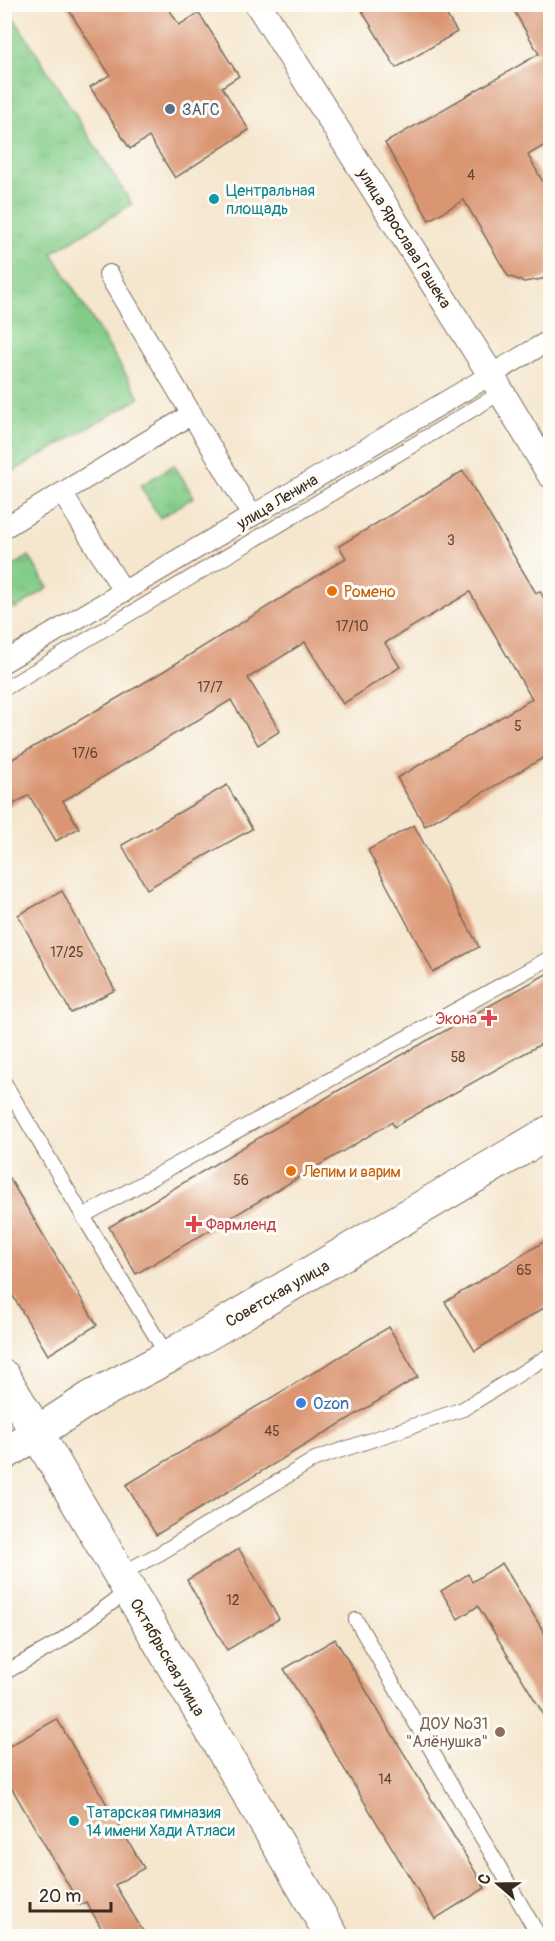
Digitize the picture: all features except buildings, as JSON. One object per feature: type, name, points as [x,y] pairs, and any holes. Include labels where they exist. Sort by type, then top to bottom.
[{"type":"street","name":"улица Ярослава Гашека","points":[[258,4],[496,383],[550,474]]},
{"type":"street","points":[[109,275],[252,516]]},
{"type":"street","name":"улица Ленина","points":[[4,662],[252,516],[496,383],[550,340]]},
{"type":"street","points":[[4,528],[192,414]]},
{"type":"street","points":[[62,493],[124,592]]},
{"type":"street","name":"Советская улица","points":[[4,1454],[92,1397],[168,1357],[550,1132]]},
{"type":"street","name":"Октябрьская улица","points":[[4,1377],[332,1936]]},
{"type":"lane","points":[[4,689],[496,383]]},
{"type":"lane","points":[[83,1216],[550,958]]},
{"type":"lane","points":[[4,1082],[168,1357]]},
{"type":"lane","points":[[4,1673],[59,1642],[159,1554],[315,1459],[463,1409],[550,1355]]},
{"type":"lane","points":[[356,1620],[539,1936]]},
{"type":"green space","points":[[5,4],[132,204],[52,253],[140,398],[5,476]]},
{"type":"green space","points":[[174,465],[194,497],[160,518],[140,486]]},
{"type":"green space","points":[[29,556],[48,588],[15,609],[5,593],[5,571]]},
{"type":"place","name":"ЗАГС","points":[[170,109]]},
{"type":"place","name":"Центральная площадь","points":[[214,199]]},
{"type":"place","name":"Ромено","points":[[332,591]]},
{"type":"place","name":"Экона","points":[[489,1018]]},
{"type":"place","name":"Лепим и варим","points":[[291,1171]]},
{"type":"place","name":"Фармленд","points":[[194,1224]]},
{"type":"place","name":"Ozon","points":[[301,1403]]},
{"type":"place","name":"ДОУ №31 \"Алёнушка\"","points":[[500,1732]]},
{"type":"place","name":"Татарская гимназия 14 имени Хади Атласи","points":[[74,1821]]}]
